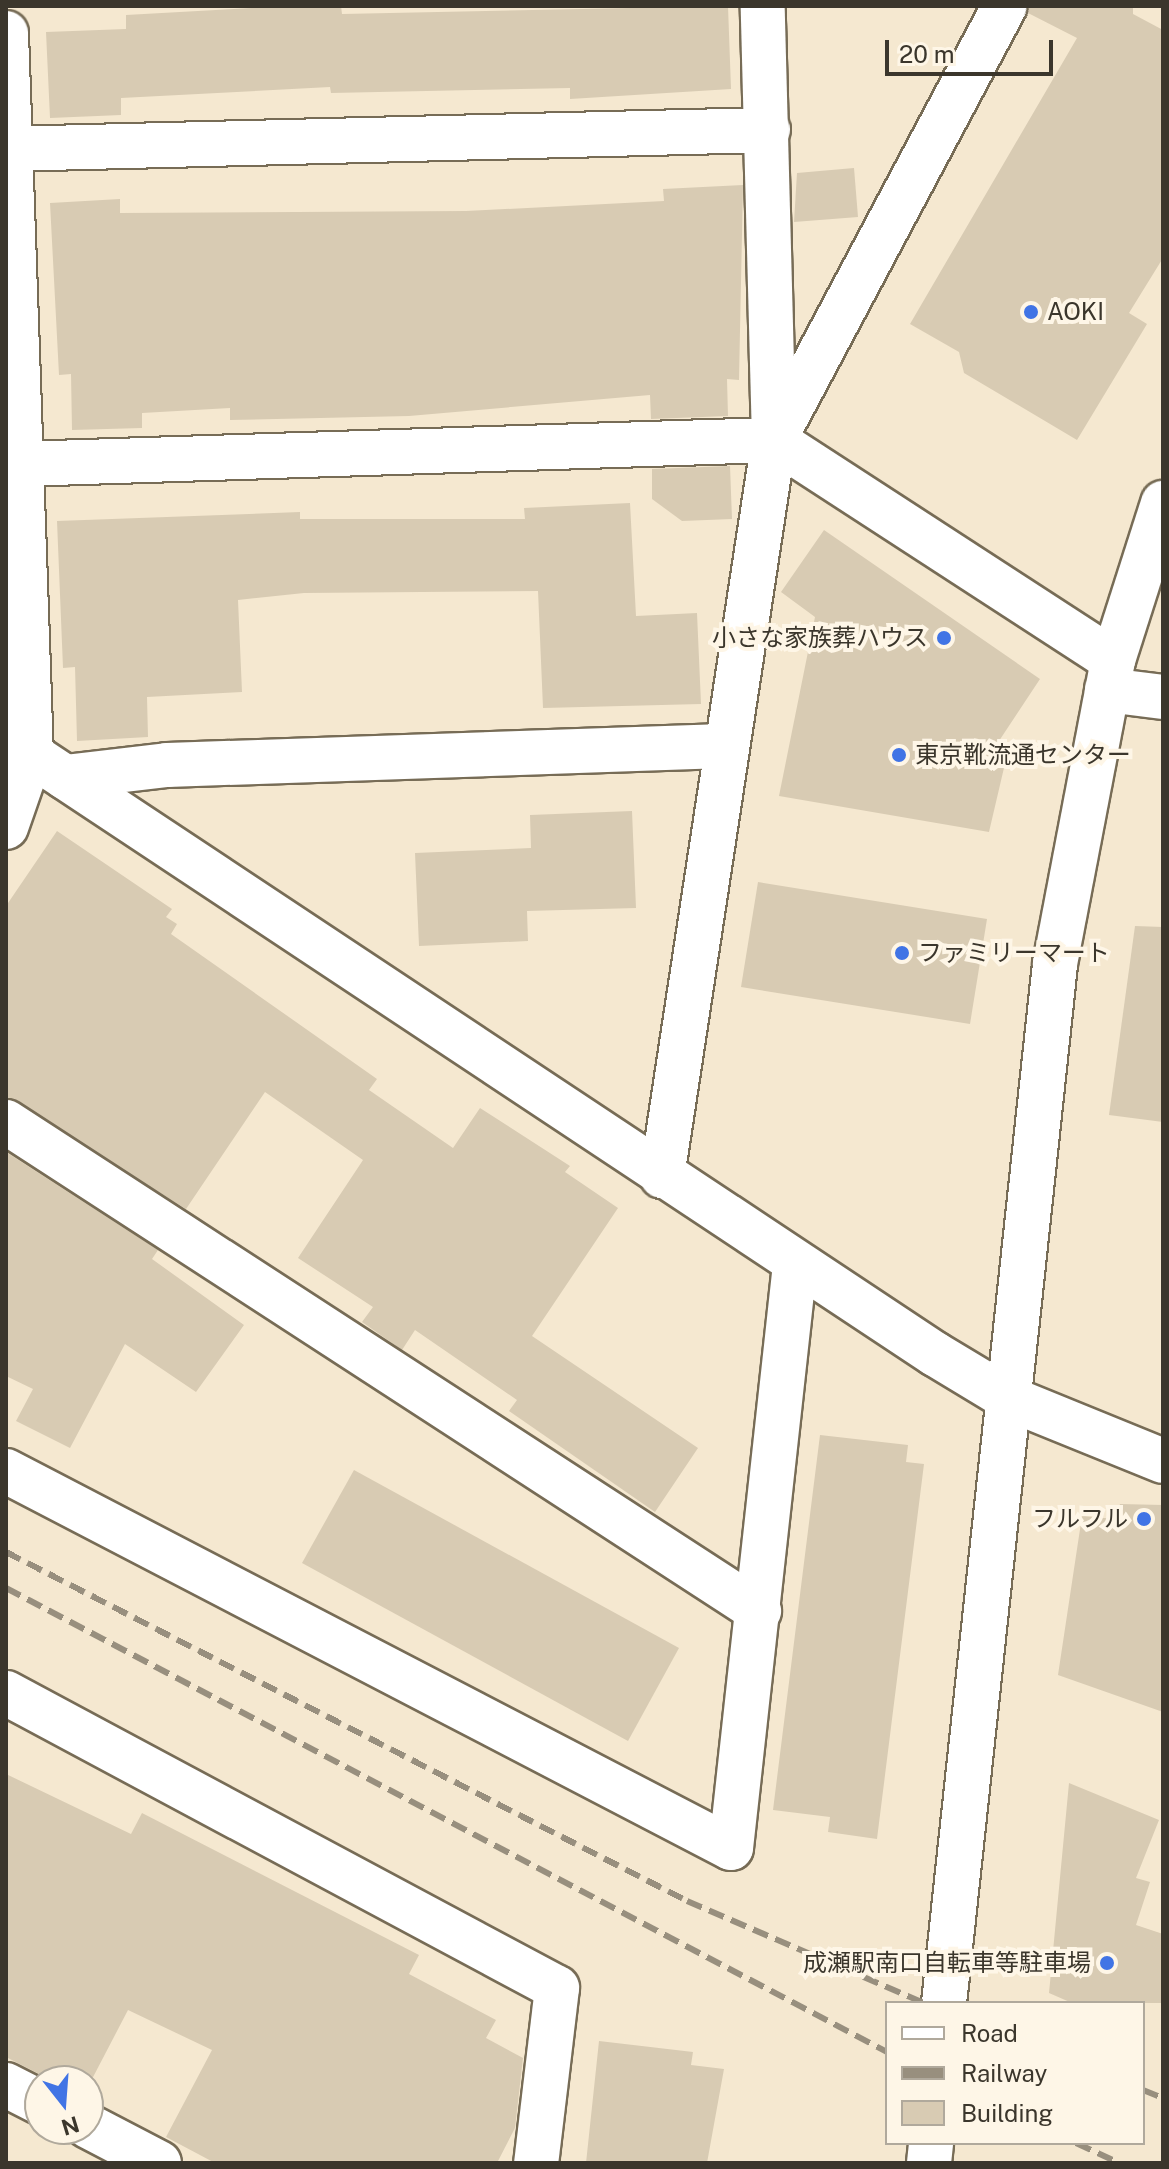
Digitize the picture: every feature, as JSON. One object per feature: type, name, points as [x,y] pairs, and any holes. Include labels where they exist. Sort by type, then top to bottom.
[{"type":"street","points":[[662,1176],[724,746],[774,440],[763,6]]},
{"type":"street","points":[[774,440],[1005,6]]},
{"type":"street","points":[[6,33],[8,148],[34,757],[6,827]]},
{"type":"street","points":[[8,148],[768,130]]},
{"type":"street","points":[[21,464],[774,440],[1110,675],[1163,697]]},
{"type":"street","points":[[944,2001],[1055,964],[1110,675],[1163,503]]},
{"type":"street","points":[[34,757],[167,765],[724,746]]},
{"type":"street","points":[[34,757],[795,1265],[1008,1398],[1163,1461]]},
{"type":"street","points":[[6,1122],[759,1611]]},
{"type":"street","points":[[6,1471],[731,1848],[795,1265]]},
{"type":"street","points":[[6,1693],[557,1988],[536,2163]]},
{"type":"street","points":[[6,2085],[24,2094]]},
{"type":"street","points":[[104,2134],[159,2163]]},
{"type":"building","points":[[341,6],[342,14],[728,6],[731,89],[570,99],[570,88],[331,93],[330,87],[121,98],[121,115],[50,118],[46,32],[126,29],[126,15]]},
{"type":"building","points":[[1030,6],[1133,6],[1133,14],[1163,30],[1163,258],[1129,313],[1147,324],[1077,440],[964,373],[959,352],[910,324],[1077,38],[1028,13]]},
{"type":"building","points":[[854,168],[858,217],[794,222],[797,173]]},
{"type":"building","points":[[743,185],[739,380],[727,379],[728,416],[651,419],[650,395],[409,416],[230,420],[230,408],[142,413],[142,428],[72,430],[71,374],[59,375],[50,203],[120,199],[120,213],[466,211],[664,201],[663,189]]},
{"type":"building","points":[[730,466],[732,519],[682,521],[652,499],[652,469]]},
{"type":"building","points":[[630,503],[636,616],[697,613],[701,704],[543,708],[538,591],[304,593],[238,600],[242,692],[147,697],[148,737],[77,741],[75,667],[63,668],[57,521],[300,512],[300,519],[525,519],[524,508]]},
{"type":"building","points":[[824,530],[1040,679],[995,747],[1007,755],[989,832],[779,796],[815,617],[781,592]]},
{"type":"building","points":[[632,811],[636,908],[527,911],[528,941],[419,946],[415,853],[531,848],[530,815]]},
{"type":"building","points":[[57,831],[172,909],[166,917],[177,924],[171,934],[377,1079],[369,1090],[453,1148],[480,1108],[570,1166],[565,1172],[618,1208],[532,1336],[698,1448],[655,1512],[509,1411],[517,1400],[415,1330],[402,1350],[362,1322],[373,1307],[298,1258],[363,1160],[265,1092],[186,1209],[6,1097],[6,906]]},
{"type":"building","points":[[758,882],[987,919],[970,1024],[741,987]]},
{"type":"building","points":[[1135,926],[1163,927],[1163,1122],[1109,1115]]},
{"type":"building","points":[[6,1152],[158,1250],[152,1259],[244,1325],[196,1392],[125,1344],[70,1448],[16,1421],[33,1389],[6,1376]]},
{"type":"building","points":[[820,1435],[908,1445],[906,1462],[924,1464],[877,1839],[828,1832],[830,1817],[773,1810]]},
{"type":"building","points":[[354,1470],[679,1648],[628,1741],[302,1563]]},
{"type":"building","points":[[1120,1504],[1163,1505],[1163,1712],[1058,1675],[1082,1516],[1115,1519]]},
{"type":"building","points":[[6,1774],[131,1834],[142,1813],[419,1955],[409,1974],[496,2020],[486,2038],[523,2058],[515,2128],[497,2163],[215,2163],[166,2137],[212,2050],[128,2010],[99,2065],[24,2066],[6,2057]]},
{"type":"building","name":"成瀬駅南口自転車等駐車場","points":[[1069,1783],[1159,1820],[1136,1878],[1150,1882],[1136,1925],[1163,1934],[1163,2003],[1067,2001],[1049,1993]]},
{"type":"building","points":[[599,2041],[693,2052],[691,2065],[724,2069],[707,2163],[586,2163]]},
{"type":"railway","points":[[6,1552],[687,1901],[919,2001]]},
{"type":"railway","points":[[6,1588],[885,2051]]},
{"type":"railway","points":[[1145,2091],[1163,2098]]},
{"type":"railway","points":[[1080,2145],[1119,2163]]},
{"type":"place","name":"AOKI","points":[[1031,312]]},
{"type":"place","name":"小さな家族葬ハウス","points":[[944,638]]},
{"type":"place","name":"東京靴流通センター","points":[[899,755]]},
{"type":"place","name":"ファミリーマート","points":[[902,953]]},
{"type":"place","name":"フルフル","points":[[1144,1519]]},
{"type":"place","name":"成瀬駅南口自転車等駐車場","points":[[1107,1963]]}]
